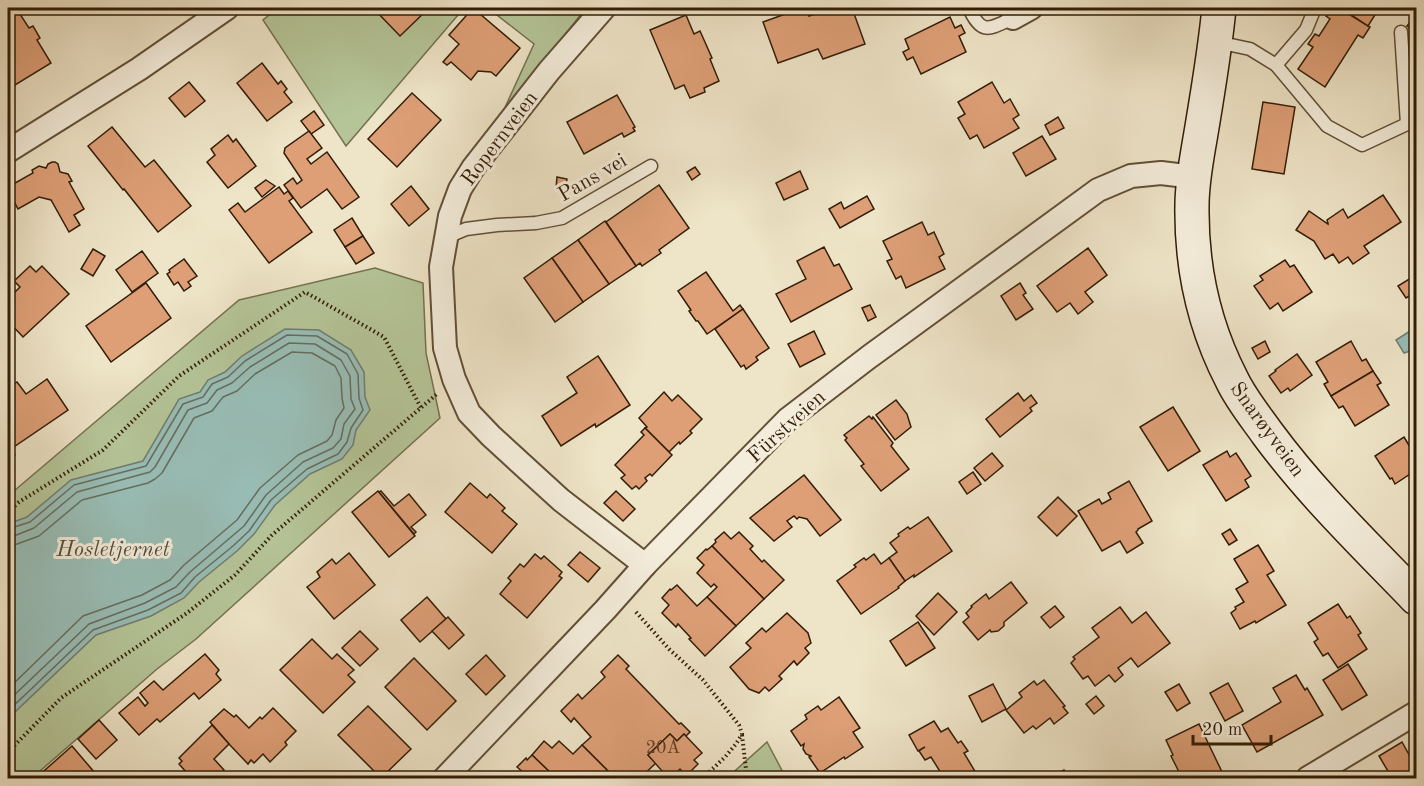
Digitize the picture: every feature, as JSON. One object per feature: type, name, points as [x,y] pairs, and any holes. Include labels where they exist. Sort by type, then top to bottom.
[{"type":"street","points":[[8,151],[138,69],[227,8]]},
{"type":"street","name":"Ropernveien","points":[[604,8],[549,71],[473,168],[460,189],[450,216],[441,267],[445,348],[454,379],[469,413],[561,500],[645,565]]},
{"type":"street","name":"Snarøyveien","points":[[1219,8],[1194,177],[1192,224],[1194,265],[1209,327],[1233,382],[1271,439],[1334,513],[1416,598]]},
{"type":"street","name":"Fürstveien","points":[[445,778],[645,565],[788,419],[1098,190],[1131,176],[1161,173],[1194,177]]},
{"type":"street","points":[[1308,778],[1416,713]]},
{"type":"lane","points":[[969,8],[975,20],[982,27],[992,28],[1022,13]]},
{"type":"lane","points":[[1276,65],[1306,30],[1315,8]]},
{"type":"lane","points":[[1215,42],[1250,48],[1276,65],[1327,126],[1362,145],[1407,124],[1401,32]]},
{"type":"lane","name":"Pans vei","points":[[447,237],[465,229],[536,223],[562,218],[651,166]]},
{"type":"path","points":[[8,512],[19,502],[103,450],[179,376],[305,292],[384,337],[421,408]]},
{"type":"path","points":[[8,752],[61,698],[188,613],[235,575],[272,535],[454,379]]},
{"type":"path","points":[[619,594],[669,649],[702,680],[739,725],[747,778]]},
{"type":"path","points":[[703,778],[725,757],[742,735]]},
{"type":"green space","points":[[278,8],[464,8],[346,146],[263,20]]},
{"type":"green space","points":[[488,8],[586,8],[502,114],[534,44]]},
{"type":"green space","points":[[375,268],[423,283],[426,353],[440,418],[196,639],[157,669],[32,778],[8,778],[8,496],[239,300]]},
{"type":"green space","points":[[767,742],[786,778],[727,778]]},
{"type":"water","name":"Hosletjernet","points":[[285,329],[319,330],[351,350],[364,372],[365,397],[370,410],[356,430],[353,445],[342,459],[310,474],[275,505],[254,534],[184,598],[151,616],[96,635],[15,712],[8,726],[8,524],[27,517],[71,480],[143,461],[179,399],[200,392],[208,380],[225,372],[242,356]]},
{"type":"water","points":[[1416,329],[1416,349],[1404,353],[1396,340]]},
{"type":"building","points":[[9,8],[16,8],[29,28],[33,26],[40,38],[37,40],[51,63],[15,85],[8,74]]},
{"type":"building","points":[[373,8],[429,8],[400,36]]},
{"type":"building","points":[[473,8],[520,48],[496,76],[491,72],[478,71],[471,80],[451,62],[447,65],[443,62],[459,44],[449,35]]},
{"type":"building","points":[[806,8],[809,16],[833,8],[852,8],[865,44],[823,59],[818,49],[778,63],[763,22]]},
{"type":"building","points":[[1332,8],[1339,8],[1370,27],[1363,38],[1358,35],[1325,87],[1298,69],[1313,47],[1308,44],[1315,34],[1319,36],[1330,19],[1326,16]]},
{"type":"building","points":[[1352,8],[1378,10],[1368,26],[1348,13]]},
{"type":"building","points":[[686,15],[694,34],[700,31],[719,81],[704,88],[705,92],[690,98],[684,85],[675,89],[650,30]]},
{"type":"building","points":[[1416,15],[1416,34],[1407,26]]},
{"type":"building","points":[[950,17],[955,28],[961,25],[965,33],[959,36],[966,52],[921,74],[913,57],[907,60],[903,52],[909,49],[905,39]]},
{"type":"building","points":[[262,63],[278,84],[281,81],[287,89],[284,92],[292,102],[267,121],[237,83]]},
{"type":"building","points":[[189,82],[205,101],[185,117],[169,98]]},
{"type":"building","points":[[992,82],[1004,103],[1010,99],[1019,115],[1013,119],[1019,128],[984,148],[977,135],[970,139],[958,118],[965,114],[958,102]]},
{"type":"building","points":[[412,93],[441,120],[397,167],[368,139]]},
{"type":"building","points":[[617,95],[635,131],[624,137],[622,133],[584,154],[567,122]]},
{"type":"building","points":[[1263,102],[1295,107],[1284,174],[1252,169]]},
{"type":"building","points":[[314,111],[324,125],[311,134],[301,121]]},
{"type":"building","points":[[1058,117],[1064,128],[1050,135],[1045,125]]},
{"type":"building","points":[[112,127],[145,167],[154,160],[191,206],[158,232],[88,146]]},
{"type":"building","points":[[309,131],[322,148],[307,159],[311,164],[327,152],[359,197],[342,209],[327,189],[301,208],[284,185],[293,178],[297,184],[302,180],[284,153],[285,148]]},
{"type":"building","points":[[228,135],[233,142],[236,139],[256,166],[228,188],[207,162],[215,155],[211,149]]},
{"type":"building","points":[[1042,136],[1056,159],[1026,176],[1013,153]]},
{"type":"building","points":[[52,162],[58,164],[60,172],[68,174],[72,181],[69,182],[84,209],[74,215],[80,225],[69,232],[51,200],[39,197],[18,209],[8,190],[8,187],[33,173],[32,170],[39,166],[46,168]]},
{"type":"building","points":[[695,167],[700,174],[692,180],[687,172]]},
{"type":"building","points":[[800,171],[808,189],[784,200],[776,183]]},
{"type":"building","points":[[557,177],[567,179],[565,190],[556,188]]},
{"type":"building","points":[[266,180],[275,186],[262,197],[255,188]]},
{"type":"building","points":[[659,185],[689,228],[659,250],[661,253],[642,266],[640,263],[636,266],[606,222]]},
{"type":"building","points":[[411,186],[429,209],[409,226],[391,204]]},
{"type":"building","points":[[279,187],[284,194],[288,191],[293,198],[289,201],[312,232],[269,263],[229,210],[238,203],[245,212]]},
{"type":"building","points":[[1383,195],[1401,222],[1364,246],[1369,253],[1353,264],[1348,257],[1339,263],[1333,254],[1325,259],[1314,241],[1296,230],[1309,211],[1328,224],[1327,220],[1343,209],[1348,218]]},
{"type":"building","points":[[867,196],[874,209],[840,228],[829,209],[841,202],[844,209]]},
{"type":"building","points":[[352,218],[363,236],[345,247],[334,230]]},
{"type":"building","points":[[605,221],[636,266],[609,284],[578,240]]},
{"type":"building","points":[[922,222],[928,235],[934,232],[944,254],[939,257],[945,269],[906,288],[901,276],[896,279],[887,261],[892,259],[883,241]]},
{"type":"building","points":[[363,236],[374,253],[356,264],[345,247]]},
{"type":"building","points":[[578,240],[609,284],[583,302],[552,258]]},
{"type":"building","points":[[824,247],[834,266],[839,264],[852,289],[791,322],[776,294],[806,279],[797,261]]},
{"type":"building","points":[[1088,248],[1107,275],[1085,292],[1093,302],[1078,314],[1070,303],[1057,312],[1037,286]]},
{"type":"building","points":[[93,249],[105,256],[93,276],[81,269]]},
{"type":"building","points":[[142,251],[158,273],[132,292],[116,270]]},
{"type":"building","points":[[552,258],[583,302],[555,322],[524,278]]},
{"type":"building","points":[[184,259],[197,276],[188,282],[191,286],[184,291],[178,282],[174,285],[167,274]]},
{"type":"building","points":[[1285,260],[1290,267],[1294,265],[1312,292],[1283,311],[1278,303],[1270,309],[1254,286],[1263,280],[1260,276]]},
{"type":"building","points":[[30,266],[36,272],[42,266],[69,294],[23,337],[8,321],[8,299],[20,287],[14,281]]},
{"type":"building","points":[[706,272],[733,311],[740,305],[743,309],[707,334],[689,311],[691,310],[678,291]]},
{"type":"building","points":[[1414,276],[1416,292],[1406,298],[1398,286]]},
{"type":"building","points":[[146,283],[171,318],[111,362],[86,326]]},
{"type":"building","points":[[1020,283],[1026,293],[1023,295],[1033,309],[1016,320],[1001,296]]},
{"type":"building","points":[[870,305],[876,317],[868,321],[862,308]]},
{"type":"building","points":[[743,309],[769,348],[756,357],[758,360],[746,369],[744,365],[741,367],[715,329]]},
{"type":"building","points":[[814,331],[825,354],[800,367],[788,344]]},
{"type":"building","points":[[1265,341],[1270,352],[1258,359],[1252,348]]},
{"type":"building","points":[[1351,341],[1362,361],[1366,359],[1373,371],[1331,396],[1324,384],[1328,382],[1316,362]]},
{"type":"building","points":[[1297,354],[1312,375],[1290,391],[1288,388],[1281,393],[1269,376]]},
{"type":"building","points":[[598,356],[630,405],[561,446],[542,416],[577,393],[567,377]]},
{"type":"building","points":[[1373,371],[1381,383],[1377,385],[1389,405],[1355,426],[1343,406],[1339,408],[1331,396]]},
{"type":"building","points":[[47,379],[68,410],[11,449],[15,455],[8,460],[8,388],[17,382],[26,394]]},
{"type":"building","points":[[664,392],[672,401],[678,395],[702,419],[690,431],[692,433],[669,452],[645,428],[647,427],[639,418]]},
{"type":"building","points":[[1018,393],[1024,401],[1031,395],[1037,403],[1030,408],[1032,411],[1000,437],[986,419]]},
{"type":"building","points":[[896,400],[907,414],[911,427],[895,440],[876,415]]},
{"type":"building","points":[[1173,407],[1200,451],[1168,471],[1140,427]]},
{"type":"building","points":[[869,416],[872,419],[873,417],[893,443],[891,446],[909,469],[881,491],[861,466],[864,464],[845,440],[847,438],[844,435]]},
{"type":"building","points":[[645,428],[672,455],[652,476],[650,474],[645,478],[647,481],[639,489],[636,486],[632,489],[621,478],[625,475],[615,465],[644,435],[641,432]]},
{"type":"building","points":[[1404,437],[1416,457],[1416,470],[1395,484],[1375,456]]},
{"type":"building","points":[[1227,451],[1230,457],[1236,453],[1251,476],[1245,480],[1249,487],[1226,501],[1203,465]]},
{"type":"building","points":[[992,453],[1003,466],[985,481],[974,468]]},
{"type":"building","points":[[973,472],[981,484],[967,494],[959,482]]},
{"type":"building","points":[[804,475],[841,520],[820,536],[807,519],[799,517],[797,519],[794,516],[787,521],[792,527],[774,541],[750,518]]},
{"type":"building","points":[[1129,481],[1152,521],[1136,532],[1143,543],[1127,553],[1120,541],[1102,551],[1078,511],[1099,499],[1102,504],[1111,499],[1108,493]]},
{"type":"building","points":[[470,483],[487,498],[490,494],[505,508],[502,511],[517,524],[492,553],[445,512]]},
{"type":"building","points":[[378,491],[415,536],[389,557],[352,512]]},
{"type":"building","points":[[381,491],[394,506],[409,494],[426,515],[411,527],[416,532],[414,534],[379,492]]},
{"type":"building","points":[[616,491],[635,509],[623,521],[604,503]]},
{"type":"building","points":[[1058,497],[1077,516],[1057,536],[1038,517]]},
{"type":"building","points":[[928,517],[952,551],[905,581],[889,558],[897,552],[890,543],[908,527],[910,529]]},
{"type":"building","points":[[1230,529],[1237,540],[1229,545],[1222,534]]},
{"type":"building","points":[[724,532],[731,539],[739,532],[753,546],[750,549],[762,562],[764,560],[784,580],[764,599],[712,546]]},
{"type":"building","points":[[1258,545],[1274,571],[1267,575],[1286,605],[1256,623],[1255,621],[1240,629],[1231,613],[1236,609],[1235,607],[1244,602],[1236,589],[1248,582],[1234,559]]},
{"type":"building","points":[[712,546],[764,599],[736,626],[707,597],[717,587],[714,584],[711,587],[697,573],[704,565],[697,558]]},
{"type":"building","points":[[580,552],[600,568],[588,582],[568,565]]},
{"type":"building","points":[[349,553],[375,585],[334,619],[307,587],[320,577],[317,572],[332,559],[336,564]]},
{"type":"building","points":[[535,554],[541,559],[544,556],[562,572],[559,576],[562,578],[527,618],[500,594],[511,581],[508,578],[520,564],[524,567]]},
{"type":"building","points":[[874,554],[881,564],[889,558],[905,581],[899,588],[861,614],[837,581],[856,567],[854,565]]},
{"type":"building","points":[[1011,582],[1027,603],[1004,622],[1004,626],[998,631],[991,632],[990,630],[978,640],[963,622],[969,617],[966,613],[986,594],[989,599]]},
{"type":"building","points":[[677,585],[697,606],[707,597],[736,626],[705,656],[678,624],[676,627],[662,613],[669,605],[662,598]]},
{"type":"building","points":[[938,593],[957,612],[934,635],[916,616]]},
{"type":"building","points":[[427,597],[446,619],[420,642],[401,620]]},
{"type":"building","points":[[1338,604],[1347,618],[1350,616],[1361,633],[1358,635],[1367,649],[1338,668],[1328,653],[1323,656],[1314,642],[1318,639],[1308,623]]},
{"type":"building","points":[[1055,606],[1064,617],[1050,628],[1041,617]]},
{"type":"building","points":[[1120,607],[1132,623],[1146,612],[1170,643],[1138,667],[1131,658],[1118,668],[1123,675],[1115,682],[1109,675],[1095,686],[1088,676],[1083,679],[1071,663],[1075,659],[1073,657],[1099,637],[1092,628]]},
{"type":"building","points":[[787,613],[808,633],[811,643],[805,648],[809,653],[797,665],[794,661],[779,676],[782,679],[769,691],[765,687],[759,693],[749,689],[730,667],[751,648],[746,643],[762,628],[766,632]]},
{"type":"building","points":[[448,617],[464,635],[449,649],[432,631]]},
{"type":"building","points":[[918,622],[935,648],[906,666],[890,641]]},
{"type":"building","points":[[360,631],[378,649],[360,666],[342,648]]},
{"type":"building","points":[[312,639],[332,659],[337,654],[354,670],[348,675],[355,682],[323,713],[280,670]]},
{"type":"building","points":[[205,654],[219,670],[216,674],[221,680],[199,699],[194,693],[160,722],[157,719],[139,735],[119,713],[138,697],[145,706],[148,703],[140,693],[154,681],[163,690]]},
{"type":"building","points":[[486,655],[505,676],[486,695],[466,674]]},
{"type":"building","points":[[618,655],[629,666],[626,669],[679,724],[681,723],[690,732],[677,741],[670,734],[648,755],[656,763],[640,778],[615,778],[582,745],[591,737],[574,718],[571,722],[561,711],[578,694],[582,699],[605,677],[601,672]]},
{"type":"building","points":[[414,658],[456,701],[427,730],[385,687]]},
{"type":"building","points":[[1348,664],[1367,695],[1342,710],[1323,680]]},
{"type":"building","points":[[1296,675],[1305,690],[1307,688],[1323,715],[1257,752],[1242,725],[1281,702],[1273,688]]},
{"type":"building","points":[[1044,680],[1068,713],[1054,724],[1050,718],[1036,729],[1033,726],[1024,733],[1006,710],[1022,697],[1019,693],[1034,681],[1037,685]]},
{"type":"building","points":[[1228,683],[1243,711],[1225,721],[1210,693]]},
{"type":"building","points":[[993,684],[1006,709],[982,722],[969,696]]},
{"type":"building","points":[[1179,684],[1190,703],[1177,711],[1165,692]]},
{"type":"building","points":[[1096,696],[1104,706],[1094,714],[1086,704]]},
{"type":"building","points":[[839,697],[860,728],[853,732],[863,747],[820,773],[809,757],[811,756],[803,749],[804,744],[801,746],[791,731],[807,719],[805,715],[818,706],[821,710]]},
{"type":"building","points":[[368,706],[411,749],[381,778],[338,735]]},
{"type":"building","points":[[273,708],[296,731],[285,742],[287,745],[270,762],[263,754],[254,763],[251,760],[248,764],[210,722],[224,709],[234,717],[236,715],[249,728]]},
{"type":"building","points":[[99,720],[117,740],[96,759],[78,739]]},
{"type":"building","points":[[934,721],[941,732],[948,728],[958,743],[961,741],[968,751],[964,753],[979,778],[944,778],[931,757],[925,760],[919,751],[925,747],[918,751],[909,735]]},
{"type":"building","points":[[1199,724],[1223,774],[1215,778],[1181,776],[1166,740]]},
{"type":"building","points":[[212,725],[229,744],[214,759],[224,770],[215,778],[182,778],[187,773],[179,764],[182,761],[179,758]]},
{"type":"building","points":[[670,734],[677,741],[684,734],[702,753],[694,760],[698,764],[686,776],[680,769],[673,776],[662,771],[648,755]]},
{"type":"building","points":[[544,741],[552,748],[559,741],[573,754],[582,745],[615,778],[556,778],[532,755]]},
{"type":"building","points":[[1402,742],[1416,767],[1397,778],[1392,778],[1379,756]]},
{"type":"building","points":[[72,746],[95,773],[89,778],[36,778]]},
{"type":"building","points":[[532,755],[556,778],[521,778],[525,774],[517,767]]},
{"type":"building","points":[[1064,770],[1069,778],[1049,778]]}]
